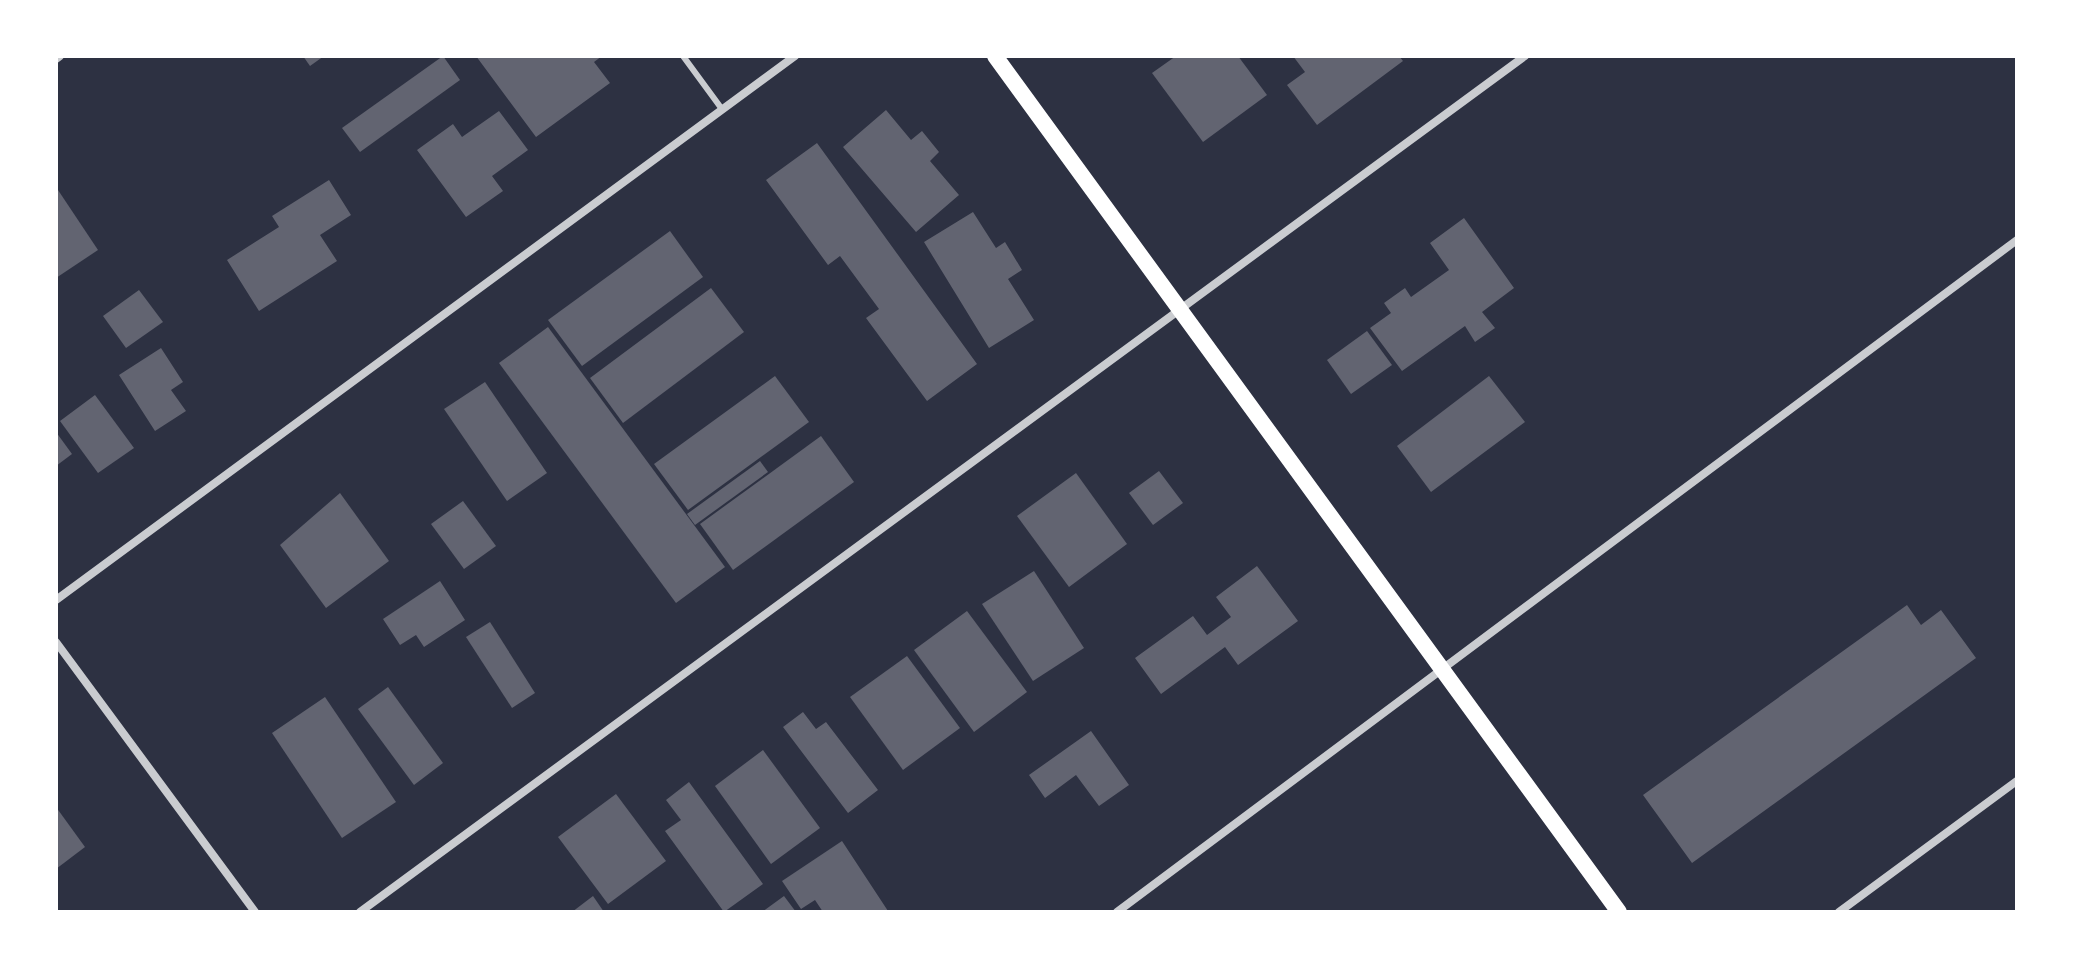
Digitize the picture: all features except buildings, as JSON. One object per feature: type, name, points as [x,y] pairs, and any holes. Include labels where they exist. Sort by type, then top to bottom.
[{"type":"main road","points":[[995,56],[1619,912]]},
{"type":"street","points":[[56,600],[795,56]]},
{"type":"street","points":[[360,912],[1525,56]]},
{"type":"street","points":[[1117,912],[2017,240]]},
{"type":"street","points":[[56,642],[255,912]]},
{"type":"street","points":[[1839,912],[2017,781]]},
{"type":"lane","points":[[683,56],[722,109]]}]
